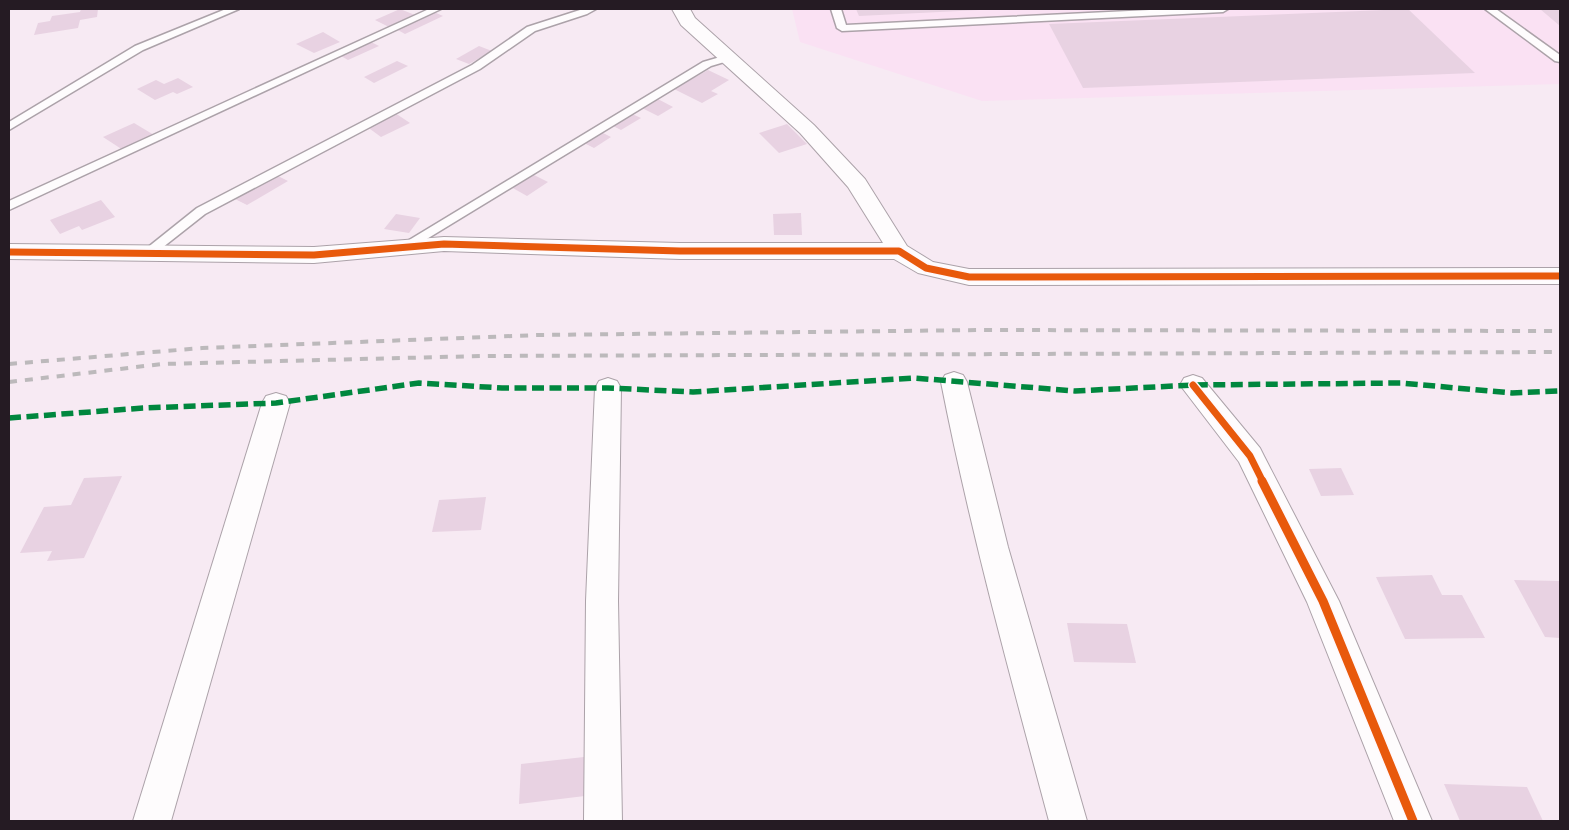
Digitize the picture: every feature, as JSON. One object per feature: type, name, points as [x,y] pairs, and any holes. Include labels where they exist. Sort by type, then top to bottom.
[{"type":"street","points":[[681,9],[687,21],[807,129],[857,184],[900,251],[926,268],[969,277],[1560,276]]},
{"type":"street","points":[[9,252],[314,255],[444,244],[680,251],[900,251]]},
{"type":"street","points":[[954,382],[971,467],[989,537],[1068,821]]},
{"type":"street","points":[[1194,386],[1250,456],[1322,601],[1413,821]]},
{"type":"street","points":[[604,821],[602,600],[608,388]]},
{"type":"street","points":[[152,821],[276,403]]},
{"type":"lane","points":[[9,127],[139,48],[234,9]]},
{"type":"lane","points":[[9,206],[436,9]]},
{"type":"lane","points":[[148,252],[201,211],[476,67],[496,55],[517,37],[533,28],[591,9]]},
{"type":"lane","points":[[836,9],[842,28],[1223,9]]},
{"type":"lane","points":[[1490,9],[1559,59]]},
{"type":"lane","points":[[402,248],[707,64],[727,58]]},
{"type":"shaded area","points":[[792,9],[1560,9],[1560,84],[982,101],[800,42]]},
{"type":"building","points":[[81,9],[98,9],[97,17],[80,20],[78,28],[34,35],[38,23],[50,21],[52,16],[80,12]]},
{"type":"building","points":[[400,9],[415,15],[389,27],[375,20]]},
{"type":"building","points":[[856,9],[980,9],[980,10],[859,16]]},
{"type":"building","points":[[1408,9],[1475,73],[1083,88],[1049,24]]},
{"type":"building","points":[[1540,9],[1560,9],[1560,26]]},
{"type":"building","points":[[434,12],[443,16],[405,34],[396,29]]},
{"type":"building","points":[[323,32],[340,42],[314,53],[296,44]]},
{"type":"building","points":[[371,42],[379,46],[348,60],[341,56]]},
{"type":"building","points":[[479,46],[492,51],[469,64],[456,59]]},
{"type":"building","points":[[397,61],[408,66],[374,83],[364,77]]},
{"type":"building","points":[[708,70],[729,80],[711,91],[718,94],[702,103],[674,89]]},
{"type":"building","points":[[178,78],[193,87],[177,94],[173,92],[155,100],[137,89],[156,80],[164,84]]},
{"type":"building","points":[[656,98],[673,107],[658,116],[640,107]]},
{"type":"building","points":[[395,113],[410,123],[381,137],[366,126]]},
{"type":"building","points":[[630,113],[641,118],[621,130],[611,125]]},
{"type":"building","points":[[134,123],[154,135],[123,150],[103,137]]},
{"type":"building","points":[[787,124],[807,144],[779,153],[759,133]]},
{"type":"building","points":[[599,131],[611,137],[594,148],[582,142]]},
{"type":"building","points":[[274,174],[288,181],[247,205],[233,198]]},
{"type":"building","points":[[532,174],[548,182],[527,196],[511,187]]},
{"type":"building","points":[[101,200],[115,217],[82,230],[79,226],[60,234],[50,220]]},
{"type":"building","points":[[801,213],[802,235],[774,235],[773,214]]},
{"type":"building","points":[[396,214],[420,218],[409,233],[384,229]]},
{"type":"building","points":[[1341,468],[1354,495],[1321,496],[1309,469]]},
{"type":"building","points":[[122,476],[84,558],[47,561],[52,551],[20,553],[44,507],[71,505],[84,478]]},
{"type":"building","points":[[486,497],[481,530],[432,532],[439,500]]},
{"type":"building","points":[[1432,575],[1442,595],[1462,595],[1485,638],[1405,639],[1376,577]]},
{"type":"building","points":[[1514,580],[1560,581],[1560,638],[1545,637]]},
{"type":"building","points":[[1067,623],[1127,624],[1136,663],[1074,662]]},
{"type":"building","points":[[593,756],[593,795],[519,804],[521,764]]},
{"type":"building","points":[[1444,784],[1527,787],[1543,821],[1460,821]]},
{"type":"railway","points":[[9,364],[202,348],[539,335],[983,330],[1560,331]]},
{"type":"railway","points":[[9,382],[162,364],[481,356],[1560,352]]},
{"type":"marked path","points":[[9,418],[143,408],[276,403],[419,383],[502,388],[608,388],[693,392],[914,378],[1075,391],[1193,385],[1401,383],[1512,393],[1560,391]]},
{"type":"cycle path","points":[[9,252],[314,255],[444,244],[680,251],[899,251],[926,268],[969,277],[1560,276]]},
{"type":"cycle path","points":[[1193,385],[1250,456],[1323,601],[1413,821]]}]
